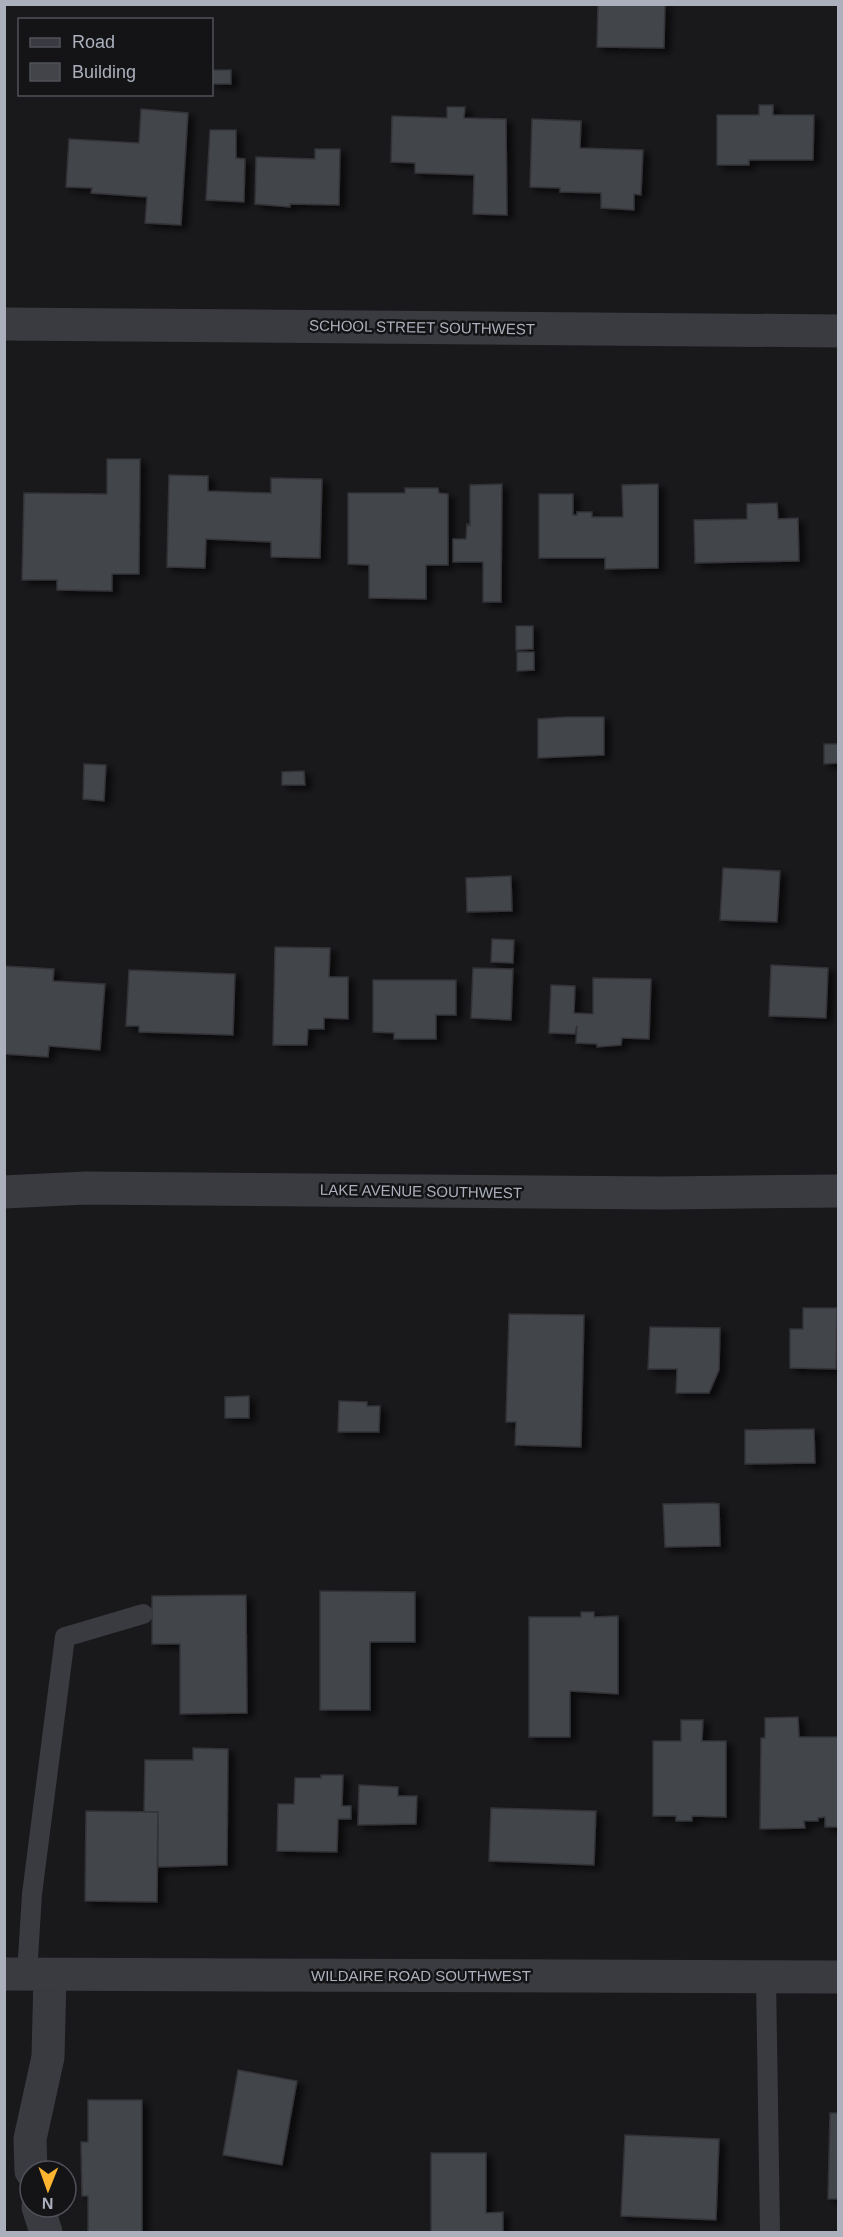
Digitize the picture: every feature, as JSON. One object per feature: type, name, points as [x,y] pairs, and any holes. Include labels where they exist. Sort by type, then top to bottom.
[{"type":"street","name":"SCHOOL STREET SOUTHWEST","points":[[4,324],[838,331]]},
{"type":"street","name":"LAKE AVENUE SOUTHWEST","points":[[4,1192],[86,1188],[653,1193],[838,1191]]},
{"type":"street","name":"WILDAIRE ROAD SOUTHWEST","points":[[27,1974],[838,1977]]},
{"type":"street","points":[[27,1974],[48,2057],[30,2139],[31,2159]]},
{"type":"lane","points":[[27,1974],[32,1894],[65,1637],[143,1614]]},
{"type":"lane","points":[[766,1977],[770,2232]]},
{"type":"building","points":[[598,4],[665,4],[664,48],[597,47]]},
{"type":"building","points":[[213,70],[231,70],[231,84],[213,84]]},
{"type":"building","points":[[759,105],[773,105],[773,115],[814,115],[813,160],[749,160],[749,165],[717,165],[717,115],[759,115]]},
{"type":"building","points":[[447,107],[465,107],[464,118],[506,119],[507,215],[473,214],[474,175],[415,173],[415,163],[391,162],[392,116],[447,118]]},
{"type":"building","points":[[141,109],[188,113],[181,225],[145,223],[147,197],[91,193],[92,188],[66,187],[69,139],[139,143]]},
{"type":"building","points":[[532,119],[581,121],[580,148],[643,150],[641,195],[634,194],[634,210],[601,208],[601,193],[560,192],[560,188],[530,187]]},
{"type":"building","points":[[210,130],[236,130],[236,158],[245,159],[244,202],[206,200]]},
{"type":"building","points":[[315,149],[340,149],[339,205],[290,204],[290,207],[255,204],[256,157],[315,159]]},
{"type":"building","points":[[107,459],[140,459],[139,574],[112,574],[112,591],[57,590],[57,580],[22,580],[24,493],[107,494]]},
{"type":"building","points":[[169,475],[208,476],[208,491],[271,493],[271,478],[322,479],[320,558],[271,557],[271,542],[206,539],[205,568],[167,567]]},
{"type":"building","points":[[502,484],[501,602],[483,602],[483,562],[453,562],[453,539],[466,539],[467,524],[470,525],[470,485]]},
{"type":"building","points":[[658,484],[658,568],[605,569],[605,558],[539,558],[539,494],[573,494],[573,515],[577,515],[577,512],[592,512],[592,517],[623,517],[622,485]]},
{"type":"building","points":[[405,488],[438,488],[439,493],[448,494],[448,565],[426,565],[426,599],[369,598],[369,565],[348,564],[348,493],[405,493]]},
{"type":"building","points":[[777,503],[778,519],[798,518],[799,561],[695,563],[694,520],[747,519],[747,504]]},
{"type":"building","points":[[516,626],[533,626],[533,649],[516,650]]},
{"type":"building","points":[[517,652],[534,652],[534,670],[517,671]]},
{"type":"building","points":[[604,717],[604,755],[538,758],[538,719]]},
{"type":"building","points":[[824,744],[838,744],[838,763],[824,764]]},
{"type":"building","points":[[84,764],[106,765],[104,801],[83,799]]},
{"type":"building","points":[[304,771],[305,785],[282,785],[282,772]]},
{"type":"building","points":[[723,868],[780,871],[777,922],[720,920]]},
{"type":"building","points":[[511,876],[512,911],[467,912],[466,878]]},
{"type":"building","points":[[492,939],[514,940],[513,963],[491,962]]},
{"type":"building","points":[[275,947],[330,948],[329,977],[348,977],[348,1019],[324,1018],[324,1029],[308,1029],[307,1045],[273,1045]]},
{"type":"building","points":[[771,965],[828,968],[826,1018],[769,1016]]},
{"type":"building","points":[[4,966],[54,969],[53,981],[105,984],[100,1050],[49,1046],[48,1057],[4,1054]]},
{"type":"building","points":[[473,968],[513,969],[511,1020],[471,1018]]},
{"type":"building","points":[[129,970],[235,974],[233,1035],[139,1032],[139,1026],[126,1026]]},
{"type":"building","points":[[593,978],[651,979],[649,1039],[622,1038],[621,1045],[597,1047],[597,1044],[576,1043],[577,1026],[575,1034],[549,1033],[551,985],[575,986],[574,1013],[593,1014]]},
{"type":"building","points":[[373,980],[456,980],[456,1015],[436,1015],[436,1039],[394,1039],[394,1033],[373,1032]]},
{"type":"building","points":[[803,1308],[837,1308],[836,1369],[790,1368],[790,1329],[803,1329]]},
{"type":"building","points":[[509,1314],[584,1315],[581,1447],[515,1445],[516,1422],[506,1422]]},
{"type":"building","points":[[650,1327],[720,1328],[719,1370],[709,1393],[676,1393],[677,1369],[648,1369]]},
{"type":"building","points":[[249,1396],[249,1418],[225,1418],[225,1397]]},
{"type":"building","points":[[339,1401],[367,1402],[367,1406],[380,1406],[379,1432],[338,1432]]},
{"type":"building","points":[[814,1429],[815,1463],[745,1464],[745,1430]]},
{"type":"building","points":[[663,1504],[719,1504],[720,1546],[665,1547]]},
{"type":"building","points":[[320,1591],[415,1592],[415,1642],[370,1642],[370,1710],[320,1710]]},
{"type":"building","points":[[246,1595],[247,1713],[180,1714],[180,1644],[152,1644],[152,1596]]},
{"type":"building","points":[[581,1612],[594,1612],[594,1617],[618,1616],[618,1694],[570,1691],[570,1737],[529,1737],[529,1617],[581,1617]]},
{"type":"building","points":[[798,1717],[799,1737],[838,1737],[838,1827],[825,1827],[825,1817],[818,1818],[818,1821],[804,1821],[805,1828],[760,1829],[761,1738],[765,1738],[765,1718]]},
{"type":"building","points":[[681,1720],[703,1720],[702,1741],[726,1741],[726,1817],[692,1816],[692,1821],[676,1821],[676,1816],[653,1816],[653,1741],[681,1741]]},
{"type":"building","points":[[193,1748],[228,1749],[227,1865],[158,1867],[158,1812],[144,1812],[145,1760],[193,1760]]},
{"type":"building","points":[[321,1775],[343,1775],[342,1806],[351,1806],[351,1819],[338,1819],[337,1852],[277,1851],[278,1804],[294,1804],[295,1778],[321,1778]]},
{"type":"building","points":[[359,1785],[398,1787],[398,1796],[417,1796],[416,1824],[358,1825]]},
{"type":"building","points":[[491,1808],[596,1811],[594,1865],[489,1861]]},
{"type":"building","points":[[86,1811],[158,1812],[157,1902],[85,1901]]},
{"type":"building","points":[[238,2070],[297,2081],[282,2165],[223,2155]]},
{"type":"building","points":[[88,2100],[142,2100],[142,2232],[88,2232],[88,2196],[82,2196],[81,2142],[88,2142]]},
{"type":"building","points":[[830,2113],[838,2113],[838,2199],[828,2199]]},
{"type":"building","points":[[625,2135],[719,2139],[716,2220],[621,2216]]},
{"type":"building","points":[[431,2153],[486,2153],[486,2213],[503,2212],[503,2232],[431,2232]]}]
